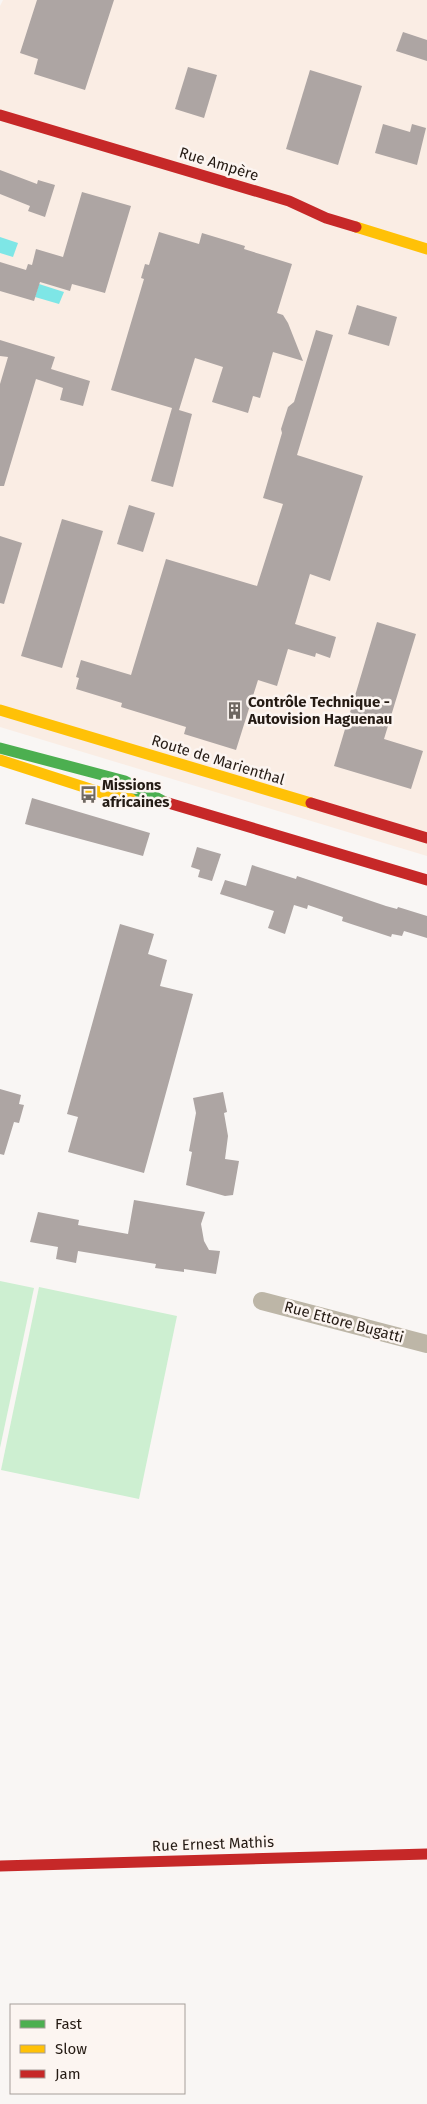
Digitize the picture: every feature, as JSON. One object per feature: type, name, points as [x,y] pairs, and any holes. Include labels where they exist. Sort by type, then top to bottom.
[{"type":"street","name":"Rue Ampère","points":[[0,115],[288,201],[340,223],[427,249]]},
{"type":"street","name":"Route de Marienthal","points":[[0,710],[427,838]]},
{"type":"street","points":[[0,748],[124,781],[165,802],[427,880]]},
{"type":"street","points":[[0,760],[55,780],[115,797],[165,802]]},
{"type":"street","name":"Rue Ettore Bugatti","points":[[262,1301],[427,1344]]},
{"type":"street","name":"Rue Ernest Mathis","points":[[0,1866],[427,1854]]},
{"type":"shaded area","points":[[3,0],[427,0],[427,856],[0,727],[0,6]]},
{"type":"green space","points":[[0,1281],[34,1288],[0,1448]]},
{"type":"green space","points":[[39,1287],[177,1316],[139,1499],[1,1470]]},
{"type":"water","points":[[0,237],[18,243],[13,257],[0,253]]},
{"type":"water","points":[[39,284],[64,292],[59,304],[35,297]]},
{"type":"building","points":[[37,0],[114,0],[85,90],[34,74],[38,59],[20,53]]},
{"type":"building","points":[[403,32],[427,40],[427,61],[396,51]]},
{"type":"building","points":[[188,67],[217,75],[204,118],[175,109]]},
{"type":"building","points":[[310,70],[362,86],[338,165],[286,149]]},
{"type":"building","points":[[383,124],[410,132],[412,124],[426,128],[417,165],[375,153]]},
{"type":"building","points":[[0,170],[37,184],[38,180],[55,185],[45,217],[28,211],[30,206],[0,194]]},
{"type":"building","points":[[82,192],[131,206],[105,293],[72,284],[70,291],[40,282],[34,301],[0,291],[0,262],[26,270],[28,264],[32,265],[36,249],[63,257]]},
{"type":"building","points":[[159,232],[199,244],[202,233],[245,246],[244,249],[292,264],[277,313],[283,315],[288,323],[303,361],[273,352],[260,398],[253,396],[248,413],[212,402],[223,367],[195,358],[179,410],[192,414],[173,487],[151,481],[172,408],[111,390],[144,279],[141,278],[145,264],[149,265]]},
{"type":"building","points":[[357,305],[397,317],[389,346],[348,334]]},
{"type":"building","points":[[316,330],[333,335],[297,455],[363,476],[330,581],[310,574],[295,624],[336,637],[330,658],[316,653],[315,657],[288,649],[277,686],[258,680],[236,750],[184,734],[186,727],[121,707],[122,703],[76,689],[79,678],[76,677],[81,660],[131,675],[166,559],[257,586],[283,504],[263,498],[282,433],[281,429],[288,407],[294,402]]},
{"type":"building","points":[[0,340],[55,357],[51,369],[90,381],[83,406],[60,400],[63,388],[36,379],[4,486],[0,486],[0,384],[8,357],[0,356]]},
{"type":"building","points":[[129,505],[155,513],[143,552],[117,544]]},
{"type":"building","points":[[62,519],[103,531],[62,668],[21,656]]},
{"type":"building","points":[[0,536],[22,543],[4,604],[0,603]]},
{"type":"building","points":[[377,622],[416,634],[384,739],[423,751],[411,789],[334,766]]},
{"type":"building","points":[[32,798],[150,833],[143,856],[25,824]]},
{"type":"building","points":[[197,847],[221,854],[212,881],[198,877],[200,870],[191,867]]},
{"type":"building","points":[[252,865],[296,879],[297,876],[386,906],[397,909],[398,907],[427,916],[427,938],[404,931],[402,936],[392,934],[391,937],[342,921],[343,917],[308,905],[307,909],[294,905],[285,934],[268,928],[274,911],[220,894],[225,880],[246,886]]},
{"type":"building","points":[[120,924],[154,934],[148,954],[167,960],[160,986],[193,994],[144,1173],[68,1152],[78,1117],[67,1114]]},
{"type":"building","points":[[0,1089],[21,1095],[19,1104],[24,1105],[19,1123],[14,1122],[4,1155],[0,1154]]},
{"type":"building","points":[[223,1092],[227,1112],[224,1113],[228,1136],[225,1159],[239,1161],[233,1195],[225,1196],[186,1185],[192,1152],[189,1151],[196,1113],[193,1098]]},
{"type":"building","points":[[134,1200],[205,1212],[201,1224],[204,1241],[209,1250],[220,1251],[216,1274],[184,1269],[184,1272],[155,1268],[156,1264],[78,1251],[76,1263],[56,1259],[58,1247],[30,1242],[38,1212],[79,1220],[78,1225],[128,1234]]},
{"type":"traffic: fast","points":[[0,748],[125,781],[165,802],[131,799]]},
{"type":"traffic: slow","points":[[356,227],[427,249]]},
{"type":"traffic: slow","points":[[0,710],[311,803]]},
{"type":"traffic: slow","points":[[0,760],[115,797],[131,799]]},
{"type":"traffic: jam","points":[[0,115],[289,201],[326,218],[356,227]]},
{"type":"traffic: jam","points":[[165,802],[427,880]]},
{"type":"traffic: jam","points":[[311,803],[427,838]]},
{"type":"traffic: jam","points":[[0,1866],[427,1854]]},
{"type":"place","name":"Contrôle Technique - Autovision Haguenau","points":[[234,711]]},
{"type":"place","name":"Missions africaines","points":[[88,794]]}]
